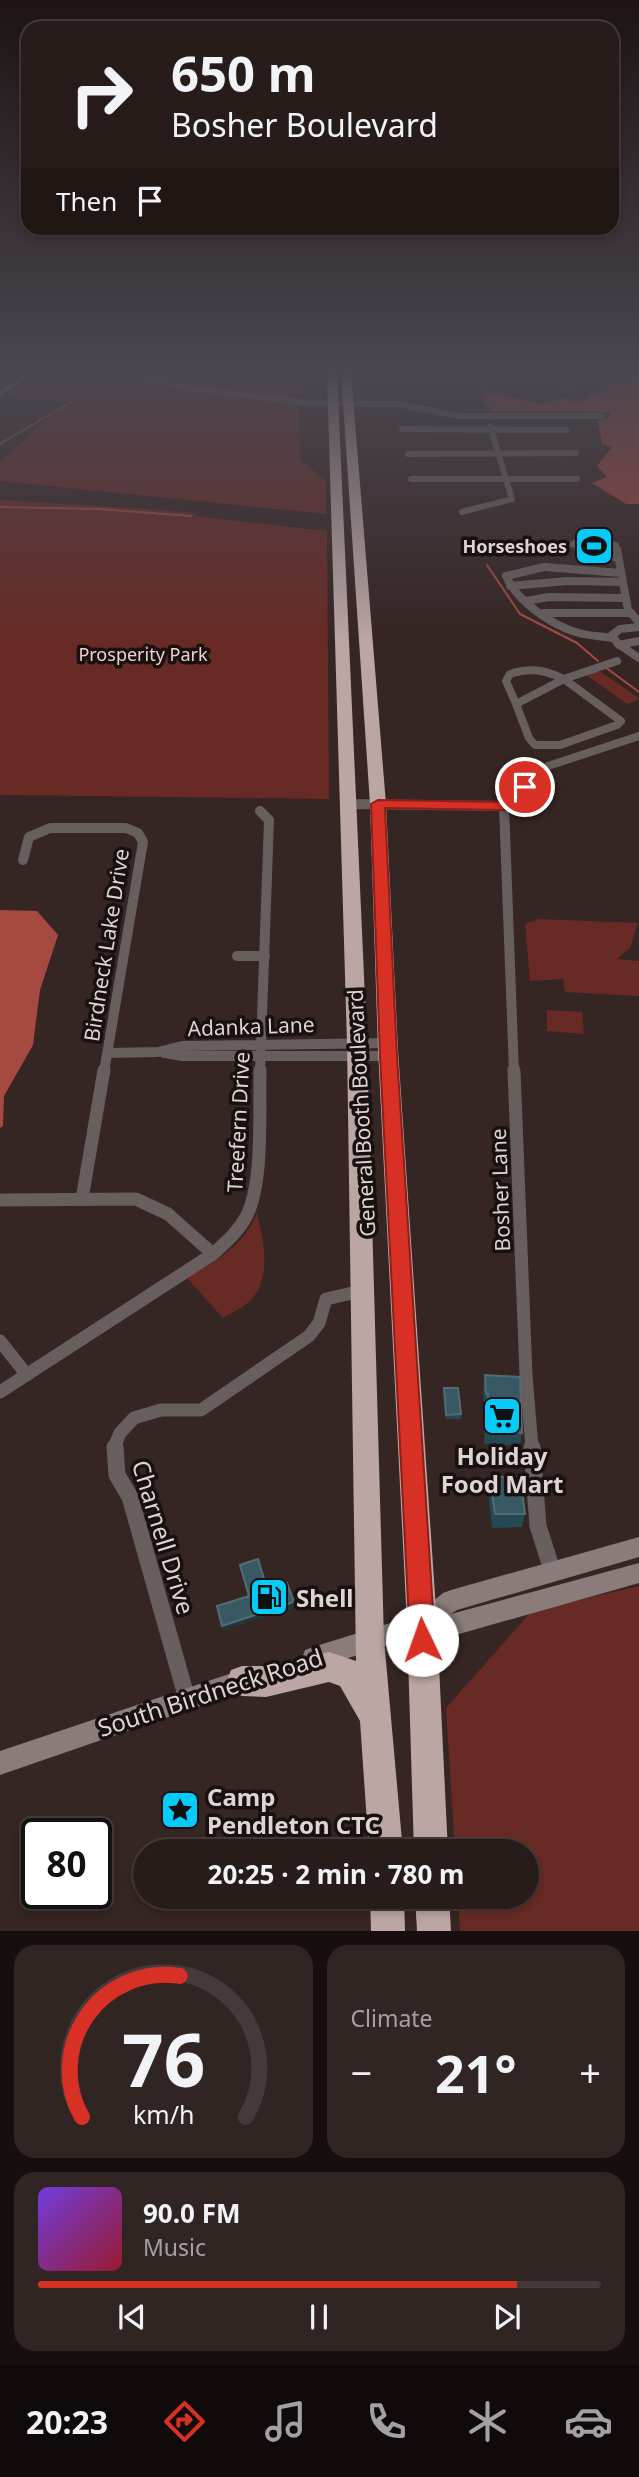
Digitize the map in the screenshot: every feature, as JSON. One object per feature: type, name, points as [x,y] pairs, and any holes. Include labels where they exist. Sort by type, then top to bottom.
[{"type":"highway","name":"General Booth Boulevard","points":[[339,463],[357,1049],[369,1639],[385,1839]]},
{"type":"highway","name":"General Booth Boulevard","points":[[351,463],[358,500],[378,804],[388,1049],[422,1624],[430,1839]]},
{"type":"highway","points":[[242,1681],[269,1681],[322,1665],[333,1667],[349,1673],[357,1681],[377,1729]]},
{"type":"highway","points":[[387,1909],[388,1931]]},
{"type":"highway","points":[[433,1909],[434,1931]]},
{"type":"street","points":[[462,512],[512,499],[503,463]]},
{"type":"street","points":[[411,479],[577,479]]},
{"type":"street","points":[[612,638],[613,632],[639,625],[623,582],[616,545],[587,540],[572,544],[618,558]]},
{"type":"street","points":[[621,573],[544,566],[508,574],[506,580],[526,601],[571,630],[612,638],[636,655]]},
{"type":"street","points":[[510,586],[568,581],[623,582]]},
{"type":"street","points":[[526,601],[549,597],[630,605]]},
{"type":"street","points":[[543,613],[630,605]]},
{"type":"street","points":[[620,645],[639,641]]},
{"type":"street","points":[[516,704],[564,679],[636,655]]},
{"type":"street","points":[[517,669],[547,671],[564,679],[621,721],[617,725],[547,747],[535,745],[529,738],[516,704],[506,681],[510,674],[517,669]]},
{"type":"street","points":[[348,804],[505,806],[517,800],[530,780],[544,767],[588,754],[615,740],[639,736]]},
{"type":"street","name":"Bosher Lane","points":[[505,806],[526,1375],[538,1526],[552,1570]]},
{"type":"street","name":"Treefern Drive","points":[[0,1392],[213,1254],[240,1230],[253,1204],[262,1050],[269,820],[260,811]]},
{"type":"street","name":"Birdneck Lake Drive","points":[[23,860],[29,836],[50,828],[127,828],[142,838],[82,1199]]},
{"type":"street","points":[[237,956],[265,956]]},
{"type":"street","name":"Adanka Lane","points":[[108,1053],[158,1052],[182,1056],[262,1050],[388,1049]]},
{"type":"street","points":[[0,1200],[136,1199],[161,1208],[213,1254]]},
{"type":"street","name":"Charnell Drive","points":[[187,1699],[130,1497],[117,1475],[114,1449],[120,1433],[134,1418],[162,1410],[201,1410],[309,1336],[319,1323],[326,1299],[361,1291]]},
{"type":"street","points":[[0,1341],[27,1375]]},
{"type":"street","name":"South Birdneck Road","points":[[422,1624],[451,1601],[639,1547]]},
{"type":"street","name":"South Birdneck Road","points":[[0,1763],[369,1639],[422,1624],[452,1625],[639,1573]]},
{"type":"green space","points":[[0,463],[304,463],[326,480],[326,514],[0,481]]},
{"type":"green space","name":"Prosperity Park","points":[[0,500],[177,511],[197,514],[194,516],[327,531],[329,799],[0,795]]},
{"type":"green space","points":[[598,670],[639,700],[627,704],[585,674]]},
{"type":"green space","points":[[539,919],[638,923],[630,948],[617,959],[639,961],[639,996],[565,992],[563,979],[530,981],[525,924]]},
{"type":"green space","points":[[547,1010],[582,1012],[584,1034],[547,1031]]},
{"type":"green space","points":[[257,1213],[264,1254],[260,1286],[249,1302],[223,1318],[187,1278],[237,1243],[245,1235]]},
{"type":"green space","points":[[639,1586],[639,1931],[460,1931],[459,1909],[539,1909],[539,1839],[454,1839],[446,1708],[532,1611]]},
{"type":"shaded area","points":[[599,463],[639,463],[639,504],[626,504],[592,483],[607,477],[597,466]]},
{"type":"shaded area","points":[[0,910],[37,911],[58,935],[40,990],[33,1045],[4,1096],[3,1126],[0,1128]]},
{"type":"building","name":"Holiday Food Mart","points":[[485,1375],[520,1377],[522,1433],[486,1430],[488,1394]]},
{"type":"building","points":[[444,1388],[458,1388],[461,1414],[446,1415]]},
{"type":"building","points":[[490,1477],[520,1477],[525,1514],[495,1514]]},
{"type":"building","name":"Shell","points":[[258,1559],[267,1589],[287,1583],[294,1602],[222,1626],[217,1606],[249,1596],[240,1565]]},
{"type":"waterway","points":[[0,507],[98,509],[191,516]]},
{"type":"waterway","points":[[487,565],[520,614],[577,643],[598,661]]},
{"type":"waterway","points":[[605,667],[639,692]]},
{"type":"place","name":"Horseshoes","points":[[594,546]]},
{"type":"place","name":"Holiday Food Mart","points":[[502,1416]]},
{"type":"place","name":"Shell","points":[[269,1597]]},
{"type":"place","name":"Camp Pendleton CTC","points":[[180,1810]]},
{"type":"route","points":[[422,1640],[388,1056],[378,804],[505,806],[517,800],[525,787]]}]
